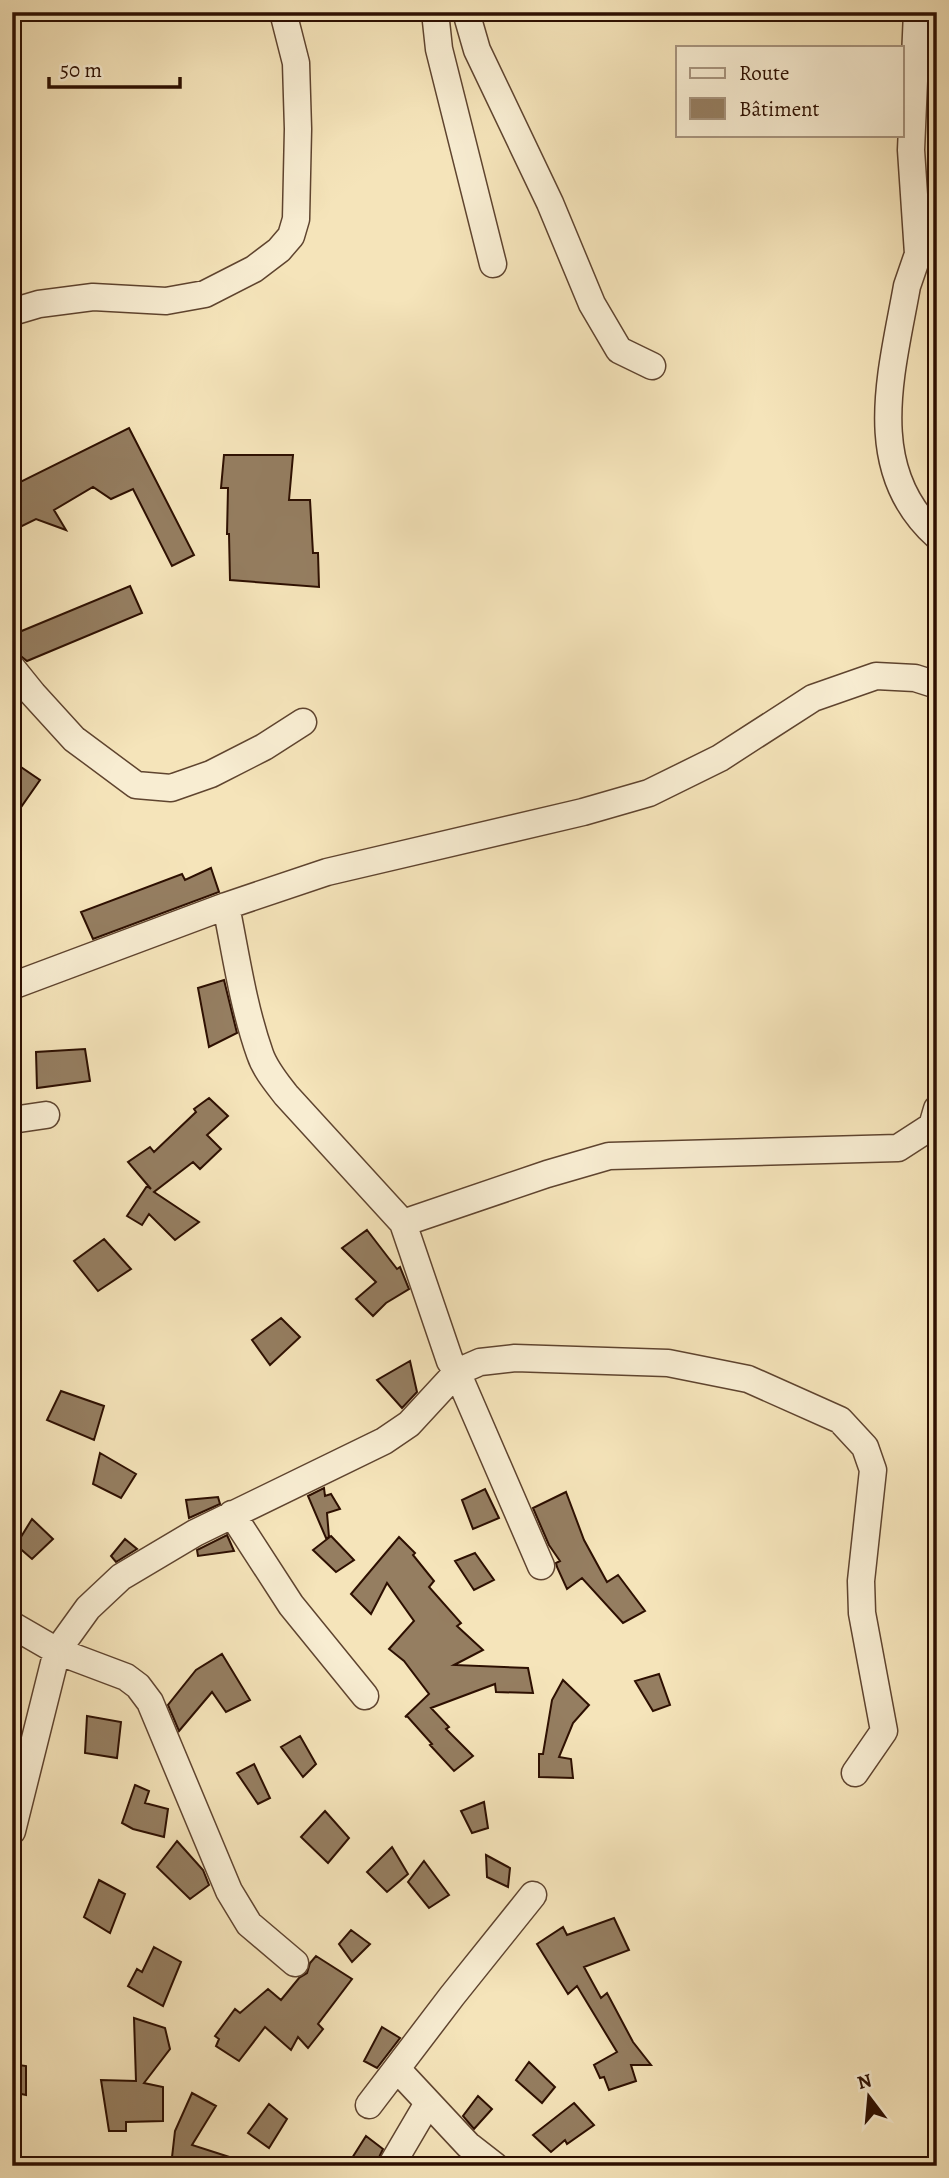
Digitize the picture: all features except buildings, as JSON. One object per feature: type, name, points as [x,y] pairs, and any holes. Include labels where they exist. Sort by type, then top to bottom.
[{"type":"street","points":[[12,312],[39,304],[93,297],[166,301],[205,294],[254,269],[279,250],[290,236],[296,219],[298,129],[296,63],[283,12]]},
{"type":"street","points":[[435,12],[439,49],[494,264]]},
{"type":"street","points":[[466,12],[477,50],[550,203],[592,304],[619,350],[652,366]]},
{"type":"street","points":[[917,12],[911,150],[928,249],[907,286],[887,412],[891,452],[899,482],[921,521],[937,536]]},
{"type":"street","points":[[12,668],[74,739],[136,785],[171,788],[211,774],[264,747],[303,722]]},
{"type":"street","points":[[12,986],[226,906],[327,872],[583,812],[649,793],[720,758],[813,698],[876,676],[915,678],[937,685]]},
{"type":"street","points":[[226,906],[246,1005],[260,1056],[273,1079],[403,1223],[450,1361],[541,1566]]},
{"type":"street","points":[[403,1223],[609,1156],[898,1148],[932,1126],[937,1109]]},
{"type":"street","points":[[12,1120],[46,1115]]},
{"type":"street","points":[[12,1831],[57,1651],[88,1608],[121,1577],[195,1533],[384,1441],[409,1424],[457,1372],[480,1362],[514,1358],[668,1363],[748,1379],[840,1420],[865,1447],[873,1470],[860,1581],[862,1613],[884,1724],[882,1736],[855,1773]]},
{"type":"street","points":[[232,1514],[291,1605],[365,1696]]},
{"type":"street","points":[[12,1625],[57,1651],[126,1677],[138,1686],[150,1702],[239,1908],[249,1924],[295,1963]]},
{"type":"street","points":[[369,2105],[533,1895]]},
{"type":"street","points":[[397,2069],[468,2145],[495,2166]]},
{"type":"street","points":[[391,2166],[428,2103]]}]
